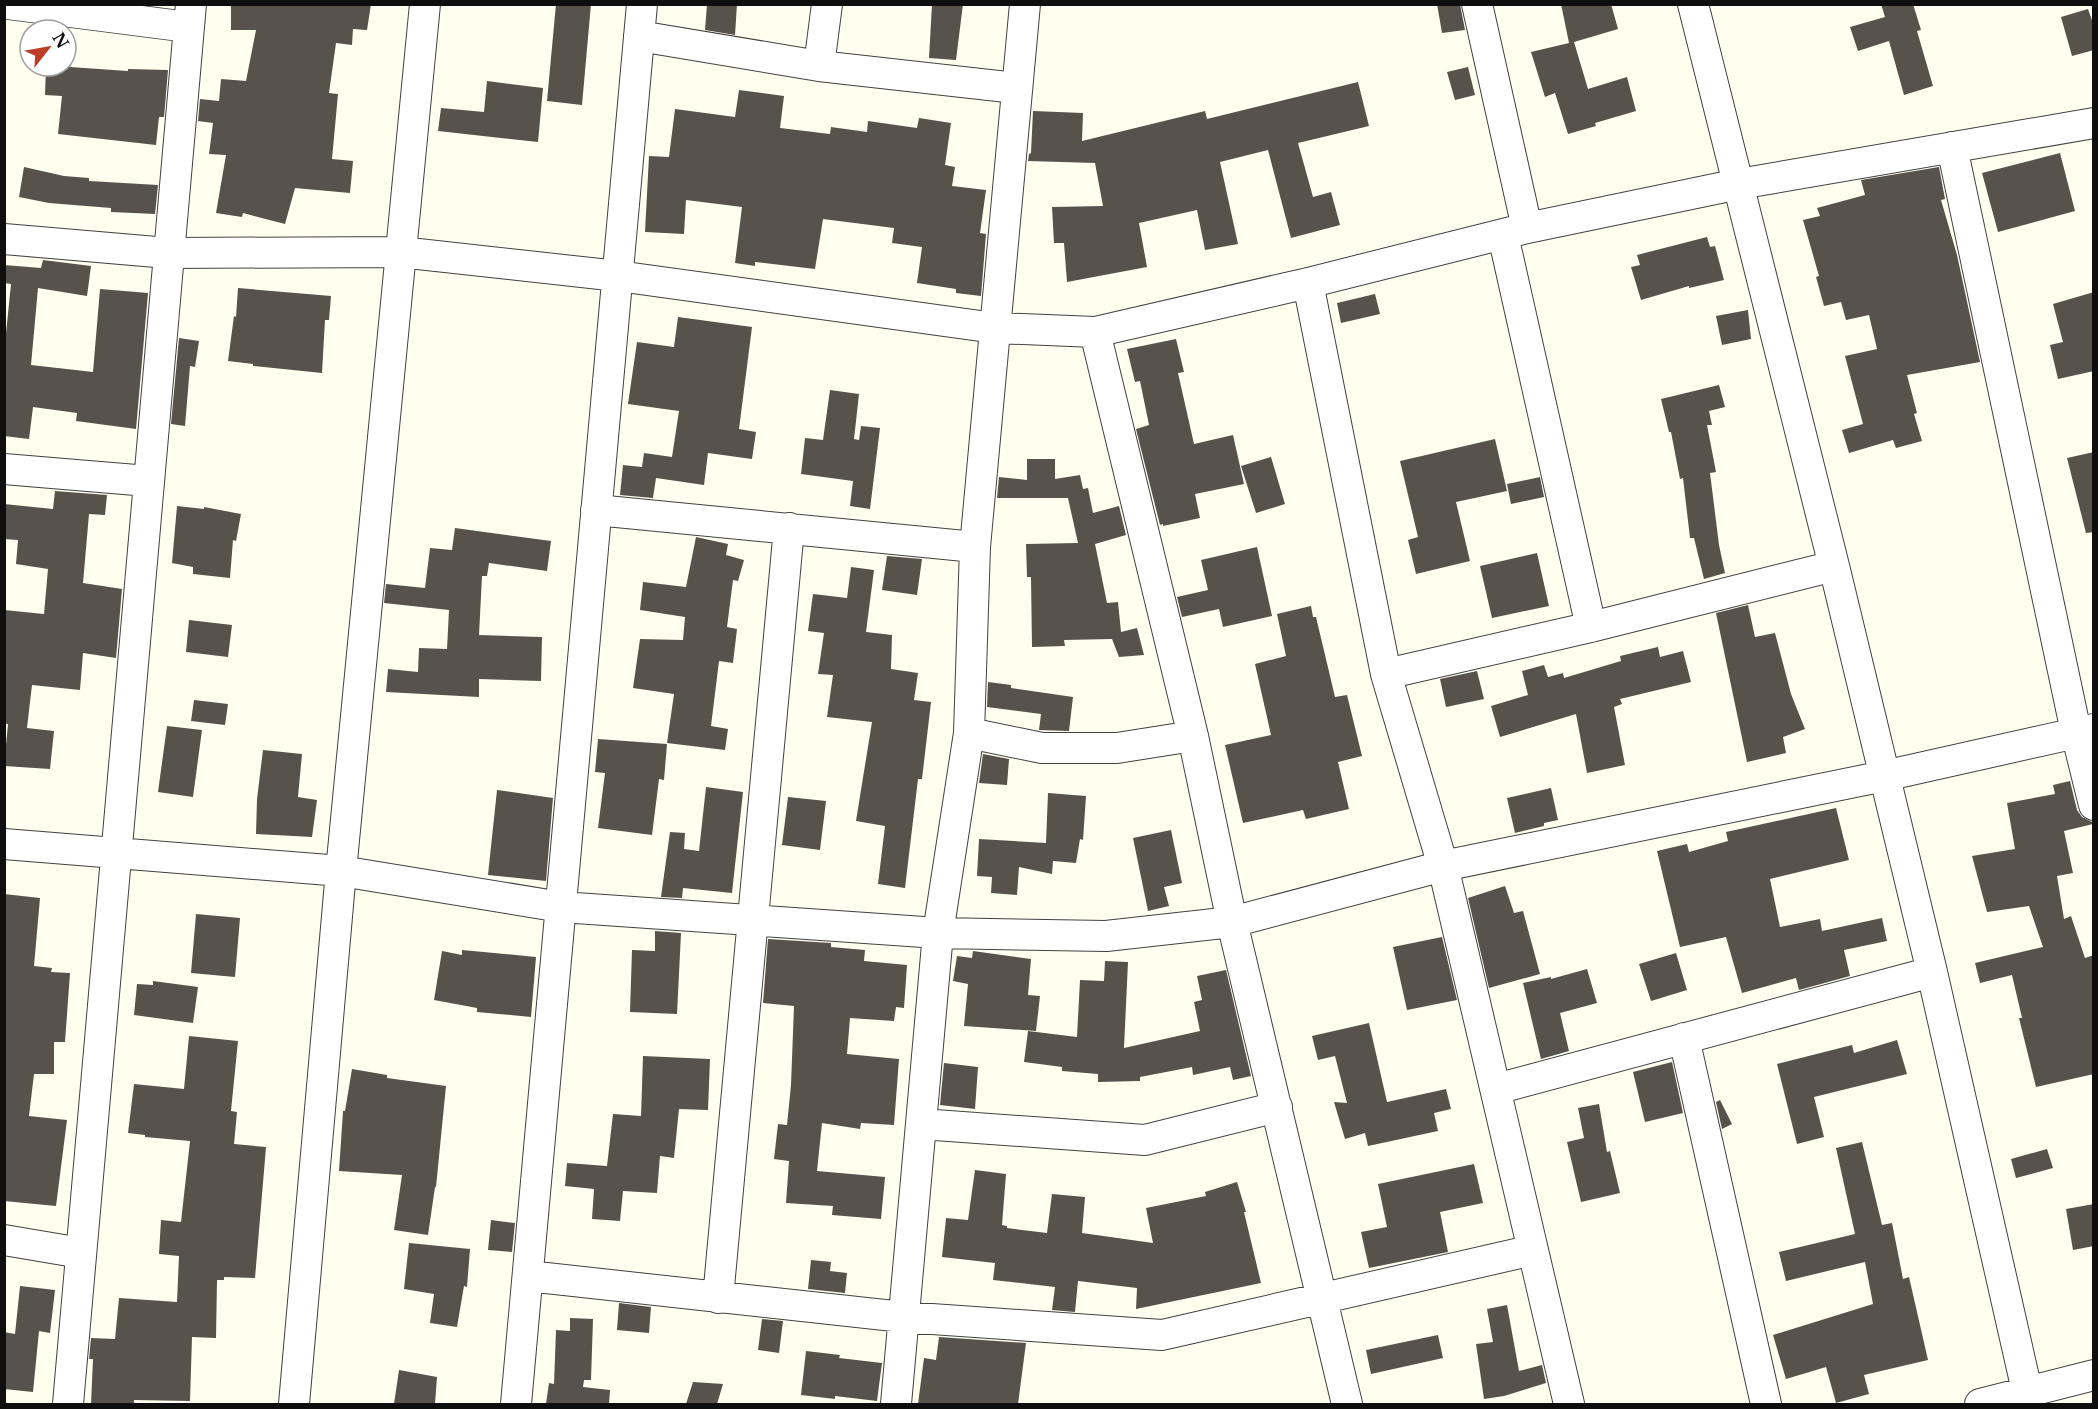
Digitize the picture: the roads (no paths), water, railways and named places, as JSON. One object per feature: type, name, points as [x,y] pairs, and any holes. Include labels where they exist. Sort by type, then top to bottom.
[{"type":"street","points":[[8,4],[189,16],[68,1404]]},
{"type":"street","points":[[294,1404],[340,871],[425,4]]},
{"type":"street","points":[[516,1404],[642,4]]},
{"type":"street","points":[[819,66],[827,4]]},
{"type":"street","points":[[896,1404],[938,933],[969,733],[975,547],[1025,4]]},
{"type":"street","points":[[1477,4],[1515,231],[1591,627]]},
{"type":"street","points":[[1693,4],[1834,566],[1932,972],[2028,1398]]},
{"type":"street","points":[[639,36],[819,66],[1016,88]]},
{"type":"street","points":[[4,239],[168,253],[400,252],[618,276],[995,328],[1095,332],[1308,283],[1515,231],[1739,184],[2094,123]]},
{"type":"street","points":[[1952,147],[2085,730],[2094,805]]},
{"type":"street","points":[[1308,283],[1386,674],[1443,866],[1569,1404]]},
{"type":"street","points":[[1095,332],[1193,736],[1232,922],[1347,1404]]},
{"type":"street","points":[[4,469],[148,481]]},
{"type":"street","points":[[596,510],[975,547]]},
{"type":"street","points":[[718,1298],[789,528]]},
{"type":"street","points":[[1386,674],[1591,627],[1834,566]]},
{"type":"street","points":[[4,844],[340,871],[561,907],[938,933],[1106,936],[1232,922],[1443,866],[1884,776],[2085,730]]},
{"type":"street","points":[[969,733],[1042,748],[1117,748],[1193,736]]},
{"type":"street","points":[[1496,1089],[1932,972]]},
{"type":"street","points":[[1684,1038],[1766,1404]]},
{"type":"street","points":[[921,1124],[1145,1140],[1277,1107]]},
{"type":"street","points":[[4,1240],[81,1253]]},
{"type":"street","points":[[528,1276],[903,1317],[1162,1335],[1533,1250]]},
{"type":"street","points":[[1980,1404],[2028,1398],[2094,1375]]}]
